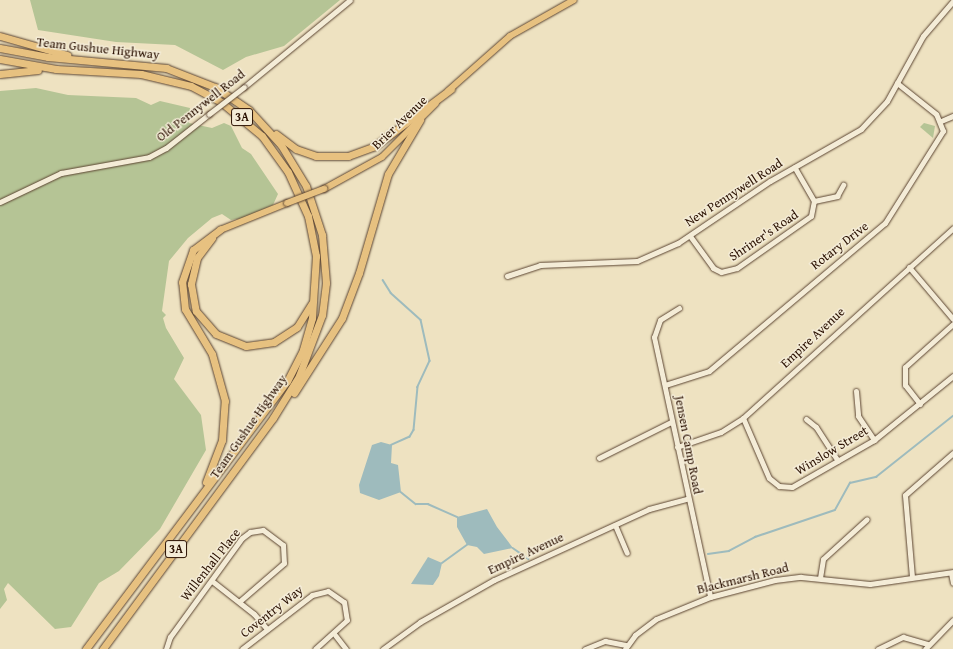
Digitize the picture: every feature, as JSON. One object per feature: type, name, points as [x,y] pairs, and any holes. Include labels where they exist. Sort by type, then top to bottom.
[{"type":"highway","points":[[0,36],[97,61]]},
{"type":"highway","name":"Team Gushue Highway","points":[[0,48],[48,57],[141,64],[191,76],[236,99],[261,121],[291,159],[309,192],[322,235],[326,268],[322,315],[313,346],[274,418],[103,649]]},
{"type":"highway","name":"Team Gushue Highway","points":[[0,59],[56,69],[169,80],[209,94],[249,122],[281,160],[303,204],[316,256],[316,290],[308,333],[296,365],[86,648]]},
{"type":"highway","points":[[0,74],[56,69]]},
{"type":"highway","points":[[261,121],[296,149],[316,156],[348,156],[375,146],[451,89]]},
{"type":"highway","points":[[274,418],[335,332],[359,273],[388,174],[420,120]]},
{"type":"highway","points":[[220,230],[197,258],[191,284],[196,312],[225,340],[256,346],[283,338],[302,320],[316,290]]},
{"type":"highway","points":[[196,500],[218,455],[224,427],[225,400],[212,354],[185,309],[182,282],[194,250],[220,230]]},
{"type":"main road","name":"Brier Avenue","points":[[220,230],[324,189],[382,156],[451,89],[510,36],[574,0]]},
{"type":"street","name":"Old Pennywell Road","points":[[0,202],[61,173],[154,154],[244,87],[350,0]]},
{"type":"street","name":"New Pennywell Road","points":[[507,276],[540,265],[637,261],[690,236],[794,167],[861,129],[881,108],[898,82],[923,36],[953,1]]},
{"type":"street","points":[[898,82],[941,121],[953,116]]},
{"type":"street","name":"Rotary Drive","points":[[665,385],[709,371],[884,226],[940,138],[941,121]]},
{"type":"street","points":[[794,167],[814,201],[837,196],[843,185]]},
{"type":"street","name":"Shriner's Road","points":[[690,236],[713,268],[730,271],[808,221],[814,201]]},
{"type":"street","name":"Empire Avenue","points":[[677,447],[717,434],[743,418],[953,228]]},
{"type":"street","points":[[909,267],[953,319]]},
{"type":"street","name":"Jensen Camp Road","points":[[679,308],[660,320],[655,332],[671,422],[710,597]]},
{"type":"street","points":[[920,404],[905,385],[905,367],[953,324]]},
{"type":"street","name":"Winslow Street","points":[[743,418],[768,476],[779,486],[798,484],[874,440],[953,377]]},
{"type":"street","points":[[856,391],[858,416],[874,440]]},
{"type":"street","points":[[806,420],[816,427],[838,461]]},
{"type":"street","points":[[599,458],[671,422]]},
{"type":"street","points":[[912,577],[906,495],[953,453]]},
{"type":"street","name":"Empire Avenue","points":[[383,649],[391,647],[494,580],[648,509],[687,499]]},
{"type":"street","points":[[820,578],[823,559],[867,519]]},
{"type":"street","points":[[615,525],[627,553]]},
{"type":"street","name":"Willenhall Place","points":[[166,649],[170,638],[250,532],[263,530],[279,539],[285,551],[284,563],[240,601]]},
{"type":"street","points":[[952,573],[953,583]]},
{"type":"street","name":"Blackmarsh Road","points":[[626,647],[656,619],[710,597],[775,580],[820,578],[870,584],[912,577],[952,573]]},
{"type":"street","points":[[212,581],[240,601],[267,629]]},
{"type":"street","name":"Coventry Way","points":[[242,649],[312,595],[328,591],[340,598],[348,613],[344,626],[335,635],[315,649]]},
{"type":"street","points":[[878,649],[903,637],[927,647],[953,620]]},
{"type":"street","points":[[335,635],[346,649]]},
{"type":"street","points":[[585,649],[604,641],[626,647]]},
{"type":"green space","points":[[30,0],[340,0],[284,46],[246,57],[223,70],[175,45],[116,42],[38,30]]},
{"type":"green space","points":[[36,88],[68,95],[136,98],[151,105],[160,101],[190,108],[189,123],[212,128],[224,123],[231,126],[242,148],[251,154],[278,194],[273,205],[244,218],[231,220],[222,214],[212,218],[188,238],[169,261],[162,311],[166,315],[163,318],[166,328],[184,358],[174,379],[201,415],[206,450],[160,529],[119,571],[99,583],[71,627],[55,629],[8,583],[4,589],[7,600],[0,609],[0,91]]},
{"type":"green space","points":[[924,123],[935,126],[933,138],[920,127]]},
{"type":"water","points":[[381,442],[392,445],[391,463],[398,465],[401,492],[379,500],[360,493],[359,485],[372,445]]},
{"type":"water","points":[[487,509],[497,527],[513,548],[484,554],[477,547],[467,545],[457,527],[457,517]]},
{"type":"water","points":[[428,557],[442,563],[439,576],[433,585],[411,584]]},
{"type":"waterway","points":[[383,280],[391,293],[421,320],[430,361],[418,387],[414,430],[410,437],[392,445]]},
{"type":"waterway","points":[[708,554],[729,551],[755,537],[835,510],[850,483],[876,477],[953,416]]},
{"type":"waterway","points":[[401,492],[416,504],[428,504],[457,517]]},
{"type":"waterway","points":[[442,563],[467,545]]},
{"type":"waterway","points":[[513,548],[529,559]]}]
